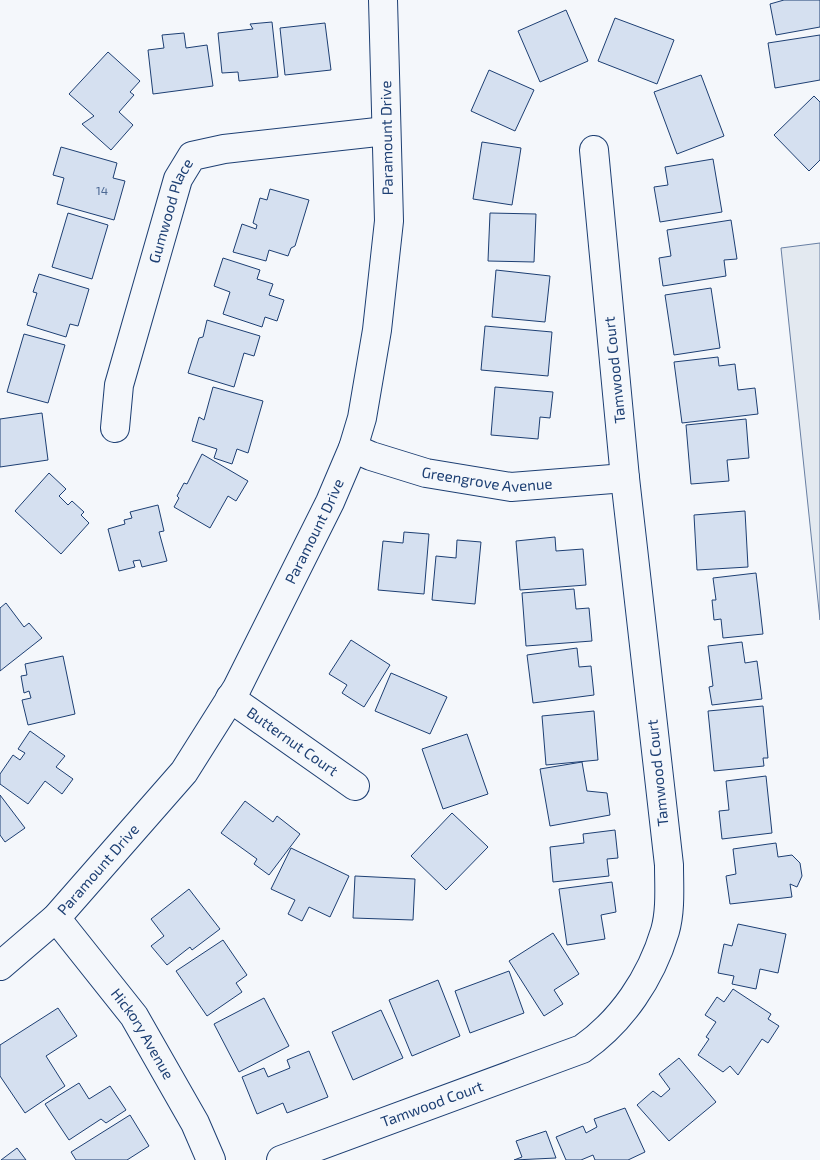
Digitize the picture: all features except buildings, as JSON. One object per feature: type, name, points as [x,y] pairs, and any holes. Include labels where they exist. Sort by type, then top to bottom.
[{"type":"street","name":"Paramount Drive","points":[[0,966],[56,918],[184,772],[230,698],[330,502],[353,448],[362,418],[377,330],[389,221],[383,0]]},
{"type":"street","name":"Gumwood Place","points":[[115,428],[119,385],[124,366],[178,179],[192,156],[224,148],[386,131]]},
{"type":"street","name":"Tamwood Court","points":[[281,1160],[582,1048],[614,1023],[639,989],[650,968],[665,930],[669,865],[625,478],[594,150]]},
{"type":"street","name":"Greengrove Avenue","points":[[353,448],[371,456],[426,473],[511,487],[625,478]]},
{"type":"street","name":"Butternut Court","points":[[230,698],[355,786]]},
{"type":"street","name":"Hickory Avenue","points":[[56,918],[134,1016],[195,1123],[211,1160]]},
{"type":"shaded area","points":[[820,243],[820,620],[781,248]]}]
